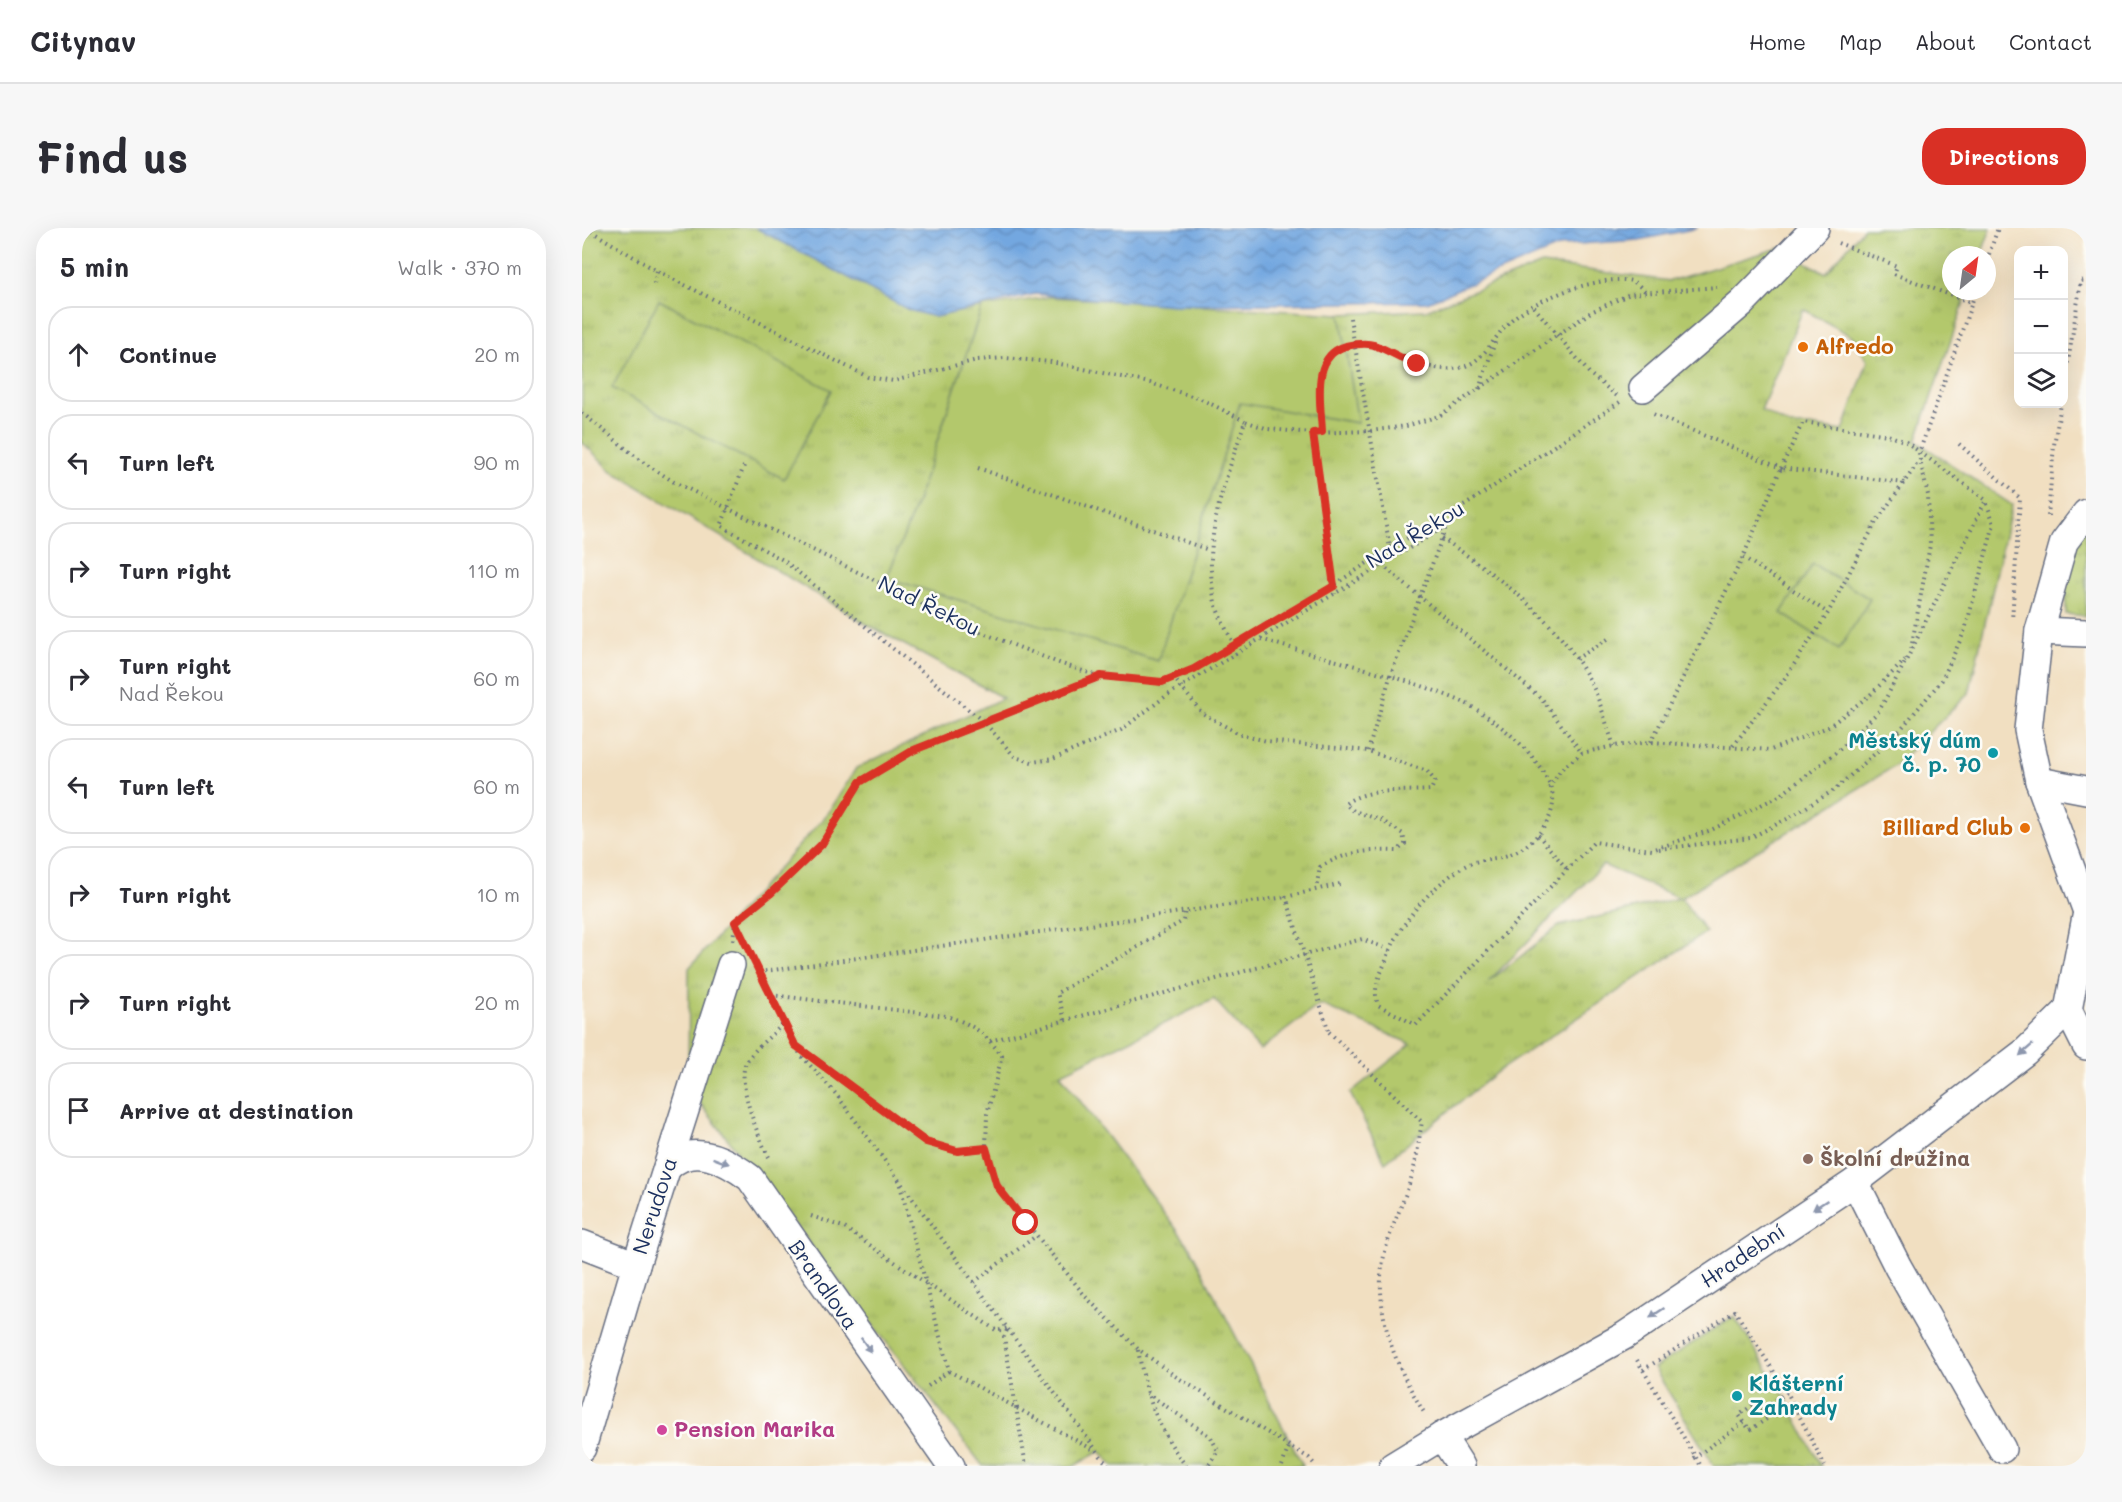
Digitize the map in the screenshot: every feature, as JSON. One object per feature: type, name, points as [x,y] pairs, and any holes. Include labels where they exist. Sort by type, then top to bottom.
[{"type":"street","points":[[1637,399],[1742,303],[1813,230]]},
{"type":"street","points":[[2086,513],[2064,542],[2039,631],[2028,730],[2039,781],[2086,909]]},
{"type":"street","points":[[2039,631],[2086,633]]},
{"type":"street","points":[[2039,781],[2086,790]]},
{"type":"street","points":[[2086,917],[2068,1010],[2086,1046]]},
{"type":"street","name":"Nerudova","points":[[582,1448],[636,1265],[668,1167],[743,956]]},
{"type":"street","name":"Hradební","points":[[1393,1466],[1442,1436],[1617,1339],[1855,1182],[2025,1052],[2068,1010]]},
{"type":"street","name":"Brandlova","points":[[668,1167],[677,1158],[695,1154],[732,1165],[750,1178],[951,1466]]},
{"type":"street","points":[[1855,1182],[1898,1267],[2002,1449]]},
{"type":"street","points":[[582,1244],[636,1265]]},
{"type":"street","points":[[1442,1436],[1461,1466]]},
{"type":"path","points":[[586,228],[657,271],[868,377],[894,381],[977,360],[1005,358],[1051,362],[1150,383],[1201,399],[1245,421],[1268,429],[1313,433],[1370,431],[1407,426],[1439,416],[1592,312],[1630,294],[1721,286]]},
{"type":"path","points":[[1992,246],[1998,228]]},
{"type":"path","points":[[1813,230],[1897,266],[1894,274],[1972,303]]},
{"type":"path","points":[[654,284],[657,271]]},
{"type":"path","points":[[1322,432],[1321,378],[1324,362],[1337,349],[1356,344],[1373,345],[1417,364],[1467,366],[1496,339],[1510,321],[1560,292],[1608,279],[1634,282],[1647,293]]},
{"type":"path","points":[[2068,362],[2081,281],[2086,280]]},
{"type":"path","points":[[1549,788],[1561,769],[1582,753],[1614,746],[1651,742],[1771,750],[1828,727],[1870,695],[1910,655],[1930,545],[1928,495],[1919,453],[1973,300]]},
{"type":"path","points":[[1534,307],[1590,374],[1781,468],[1906,483]]},
{"type":"path","points":[[1350,318],[1390,548]]},
{"type":"path","points":[[1479,389],[1496,339]]},
{"type":"path","name":"Nad Řekou","points":[[582,412],[639,460],[675,482],[978,631],[1059,663],[1101,676],[1162,682],[1194,669],[1334,586],[1390,548],[1467,504],[1637,399]]},
{"type":"path","points":[[2048,524],[2054,445],[2060,408]]},
{"type":"path","points":[[1234,645],[1216,604],[1209,550],[1217,510],[1245,421]]},
{"type":"path","points":[[1261,639],[1390,677],[1466,704],[1500,727],[1527,752],[1542,770],[1553,798],[1547,823],[1538,835],[1512,854],[1467,864],[1433,888],[1390,950],[1374,992],[1378,1005],[1416,1025],[1594,842],[1652,850],[1750,838],[1789,818],[1834,790],[1895,736],[1942,680],[1965,630],[1994,524],[1986,500],[1906,442],[1888,435],[1803,422],[1743,557],[1651,742]]},
{"type":"path","points":[[1313,433],[1335,594]]},
{"type":"path","points":[[1959,444],[2020,498],[2012,625]]},
{"type":"path","points":[[1732,746],[1785,678],[1828,613],[1876,522],[1906,483],[1920,460]]},
{"type":"path","points":[[744,466],[721,526],[783,560],[984,722],[1015,757],[1032,762],[1053,759],[1121,730],[1181,687],[1446,526],[1390,677],[1368,751]]},
{"type":"path","points":[[978,468],[1209,550]]},
{"type":"path","points":[[1652,850],[1711,830],[1781,795],[1839,750],[1879,711],[1910,655],[1986,500]]},
{"type":"path","points":[[1442,538],[1496,576],[1542,615],[1594,689],[1614,746]]},
{"type":"path","points":[[1743,557],[1828,613]]},
{"type":"path","points":[[1382,565],[1542,699],[1582,753]]},
{"type":"path","points":[[1575,659],[1608,639]]},
{"type":"path","points":[[1101,676],[914,750],[860,782],[822,844],[770,894],[735,922],[743,956],[759,972],[800,1054],[836,1094],[1108,1466]]},
{"type":"path","points":[[1173,677],[1202,713],[1241,735],[1267,741],[1368,751],[1427,771],[1435,781],[1431,790],[1370,794],[1351,799],[1345,804],[1354,811],[1381,820],[1403,834],[1405,844],[1397,851],[1362,850],[1339,856],[1320,867],[1316,889]]},
{"type":"path","points":[[1538,835],[1567,869]]},
{"type":"path","points":[[759,972],[1286,897],[1344,882]]},
{"type":"path","points":[[1286,897],[1329,1032],[1422,1122],[1414,1168],[1393,1227],[1381,1275],[1384,1324],[1403,1378],[1425,1414],[1442,1436]]},
{"type":"path","points":[[1065,1020],[1057,993],[1183,921],[1185,910]]},
{"type":"path","points":[[990,1041],[1362,939],[1390,950]]},
{"type":"path","points":[[771,995],[946,1016],[969,1023],[990,1041],[1002,1056],[987,1114],[986,1148],[997,1186],[1086,1297],[1137,1349],[1175,1376],[1309,1458],[1316,1466]]},
{"type":"path","points":[[771,1161],[759,1138],[742,1074],[746,1062],[784,1023]]},
{"type":"path","points":[[795,1045],[926,1142],[957,1151],[986,1148]]},
{"type":"path","points":[[899,1181],[949,1371],[1095,1450]]},
{"type":"path","points":[[784,1229],[808,1215],[843,1227],[997,1331],[1008,1328]]},
{"type":"path","points":[[974,1282],[1036,1236]]},
{"type":"path","points":[[1643,1370],[1735,1311],[1787,1392],[1825,1466]]},
{"type":"path","points":[[1008,1328],[1004,1337],[1026,1466]]},
{"type":"path","points":[[1617,1339],[1643,1370],[1694,1458],[1701,1466]]},
{"type":"path","points":[[1137,1349],[1146,1393],[1169,1443],[1186,1466]]},
{"type":"path","points":[[1762,1410],[1787,1392]]},
{"type":"path","points":[[1146,1393],[1211,1437],[1218,1451],[1208,1466]]},
{"type":"path","points":[[1757,1402],[1762,1410],[1768,1418],[1750,1430],[1739,1415],[1757,1402]]},
{"type":"path","points":[[1694,1458],[1744,1422]]},
{"type":"path","points":[[1282,1466],[1286,1461],[1289,1446]]},
{"type":"green space","points":[[582,228],[756,228],[909,310],[935,317],[982,307],[916,505],[887,578],[1158,660],[1240,402],[1358,423],[1340,314],[1426,310],[1542,264],[1670,281],[1779,248],[1826,273],[1864,228],[1991,228],[1984,246],[1942,246],[1942,300],[1965,300],[1916,441],[2012,505],[1969,693],[1895,766],[1681,898],[1706,932],[1497,1072],[1385,1162],[1350,1093],[1411,1044],[1320,1004],[1260,1050],[1214,999],[1060,1074],[1189,1246],[1303,1466],[1113,1466],[1100,1451],[1074,1466],[983,1466],[688,1088],[689,968],[829,812],[856,768],[1003,698],[868,625],[612,471],[582,442]],"holes":[[[1803,309],[1853,337],[1868,361],[1843,431],[1810,426],[1791,426],[1761,410]],[[1603,865],[1680,898],[1559,926],[1488,982]]]},
{"type":"green space","points":[[1050,297],[1340,314],[1358,423],[1240,403],[1158,661],[887,578],[916,505],[982,307]]},
{"type":"green space","points":[[659,300],[831,390],[784,479],[612,388]]},
{"type":"green space","points":[[2086,513],[2086,616],[2066,614],[2064,542]]},
{"type":"green space","points":[[1813,564],[1870,599],[1839,650],[1781,613]]},
{"type":"green space","points":[[1734,1316],[1784,1395],[1821,1466],[1714,1466],[1654,1368]]},
{"type":"water","points":[[756,228],[1698,228],[1639,240],[1563,245],[1427,302],[1174,305],[1035,294],[935,317],[909,310]]},
{"type":"place","name":"Alfredo","points":[[1803,347]]},
{"type":"place","name":"Městský dúm č. p. 70","points":[[1993,753]]},
{"type":"place","name":"Billiard Club","points":[[2025,828]]},
{"type":"place","name":"Školní družina","points":[[1808,1159]]},
{"type":"place","name":"Klášterní Zahrady","points":[[1737,1396]]},
{"type":"place","name":"Pension Marika","points":[[662,1430]]},
{"type":"route","points":[[1026,1223],[997,1186],[986,1148],[957,1151],[926,1142],[795,1045],[735,922],[770,894],[822,844],[860,782],[914,750],[1101,676],[1162,682],[1194,669],[1334,586],[1313,433],[1322,432],[1321,378],[1324,362],[1337,349],[1356,344],[1373,345],[1405,361],[1417,364]]}]
